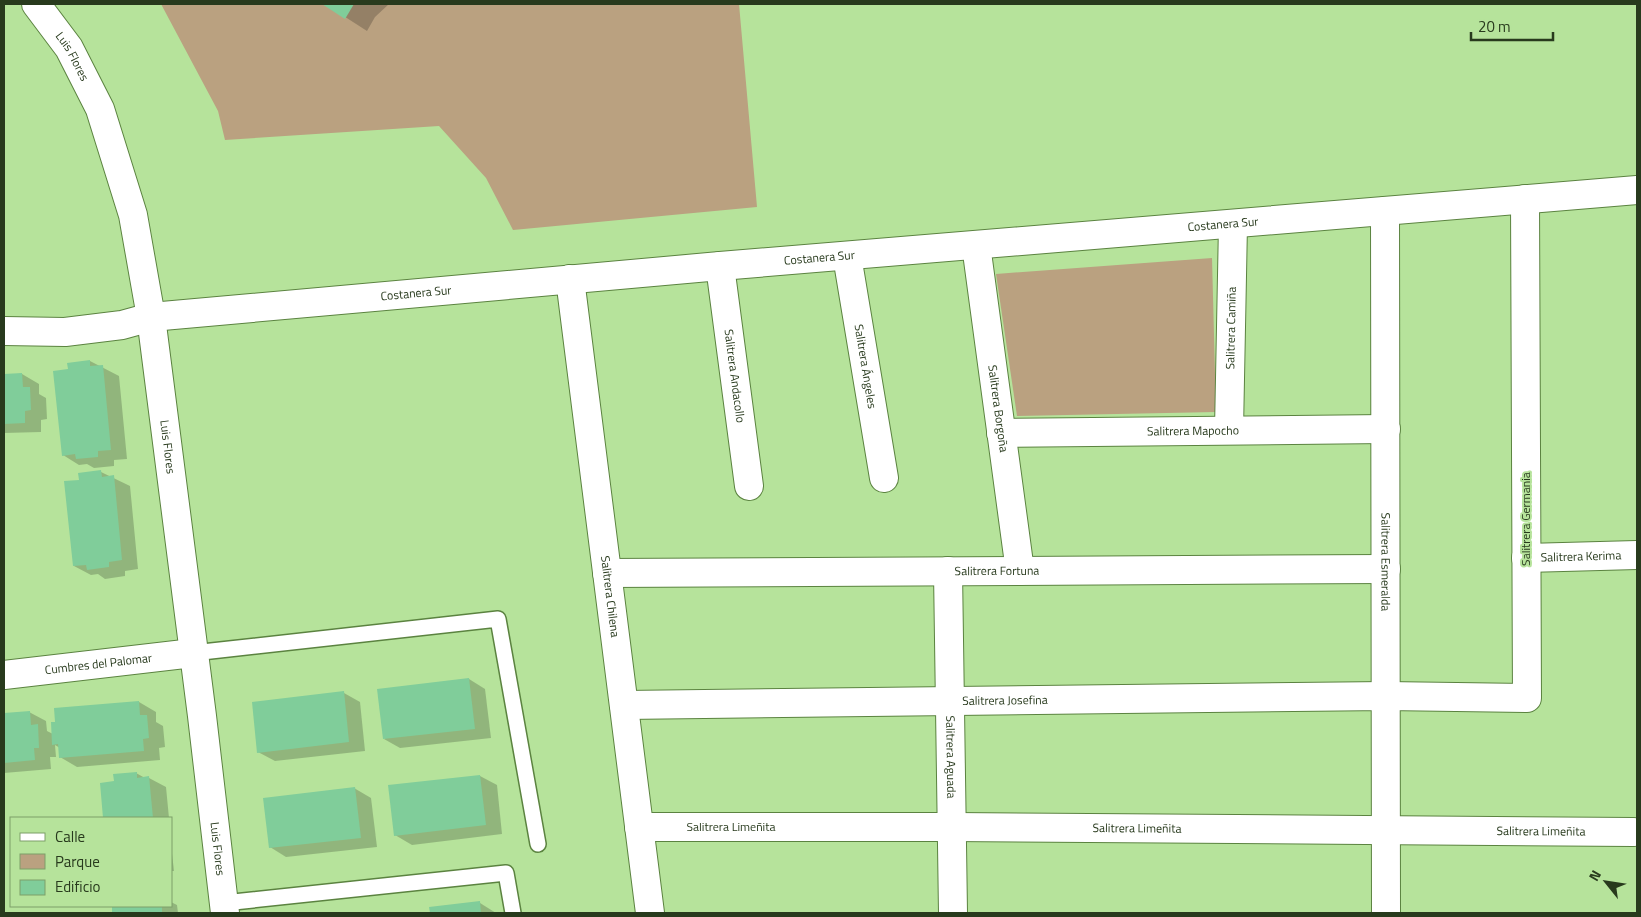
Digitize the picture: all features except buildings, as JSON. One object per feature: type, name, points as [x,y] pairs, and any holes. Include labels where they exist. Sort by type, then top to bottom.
[{"type":"street","name":"Luis Flores","points":[[36,4],[70,48],[100,109],[133,215],[151,317],[224,908]]},
{"type":"street","name":"Costanera Sur","points":[[4,331],[65,332],[122,325],[151,317],[570,279],[1637,190]]},
{"type":"street","name":"Salitrera Germania","points":[[1386,696],[1527,698],[1525,199]]},
{"type":"street","name":"Salitrera Esmeralda","points":[[1385,211],[1386,913]]},
{"type":"street","name":"Salitrera Camiña","points":[[1229,430],[1233,224]]},
{"type":"street","name":"Salitrera Borgoña","points":[[976,245],[1020,571]]},
{"type":"street","name":"Salitrera Ángeles","points":[[847,256],[884,478]]},
{"type":"street","name":"Salitrera Andacollo","points":[[720,266],[749,486]]},
{"type":"street","name":"Salitrera Chilena","points":[[570,279],[650,913]]},
{"type":"street","name":"Salitrera Mapocho","points":[[1001,433],[1386,429]]},
{"type":"street","name":"Salitrera Kerima","points":[[1526,558],[1637,555]]},
{"type":"street","name":"Salitrera Fortuna","points":[[607,573],[1386,569]]},
{"type":"street","name":"Salitrera Aguada","points":[[948,571],[953,913]]},
{"type":"street","name":"Cumbres del Palomar","points":[[4,675],[194,653]]},
{"type":"street","name":"Salitrera Josefina","points":[[624,705],[1386,696]]},
{"type":"street","name":"Salitrera Limeñita","points":[[639,827],[952,827],[1385,832],[1634,832]]},
{"type":"lane","points":[[194,653],[498,619],[538,844]]},
{"type":"lane","points":[[224,908],[506,873],[513,913]]},
{"type":"green space","points":[[161,4],[739,4],[757,207],[513,230],[486,178],[439,126],[225,140],[218,111]]},
{"type":"green space","points":[[1212,258],[1216,412],[1017,416],[996,274]]}]
